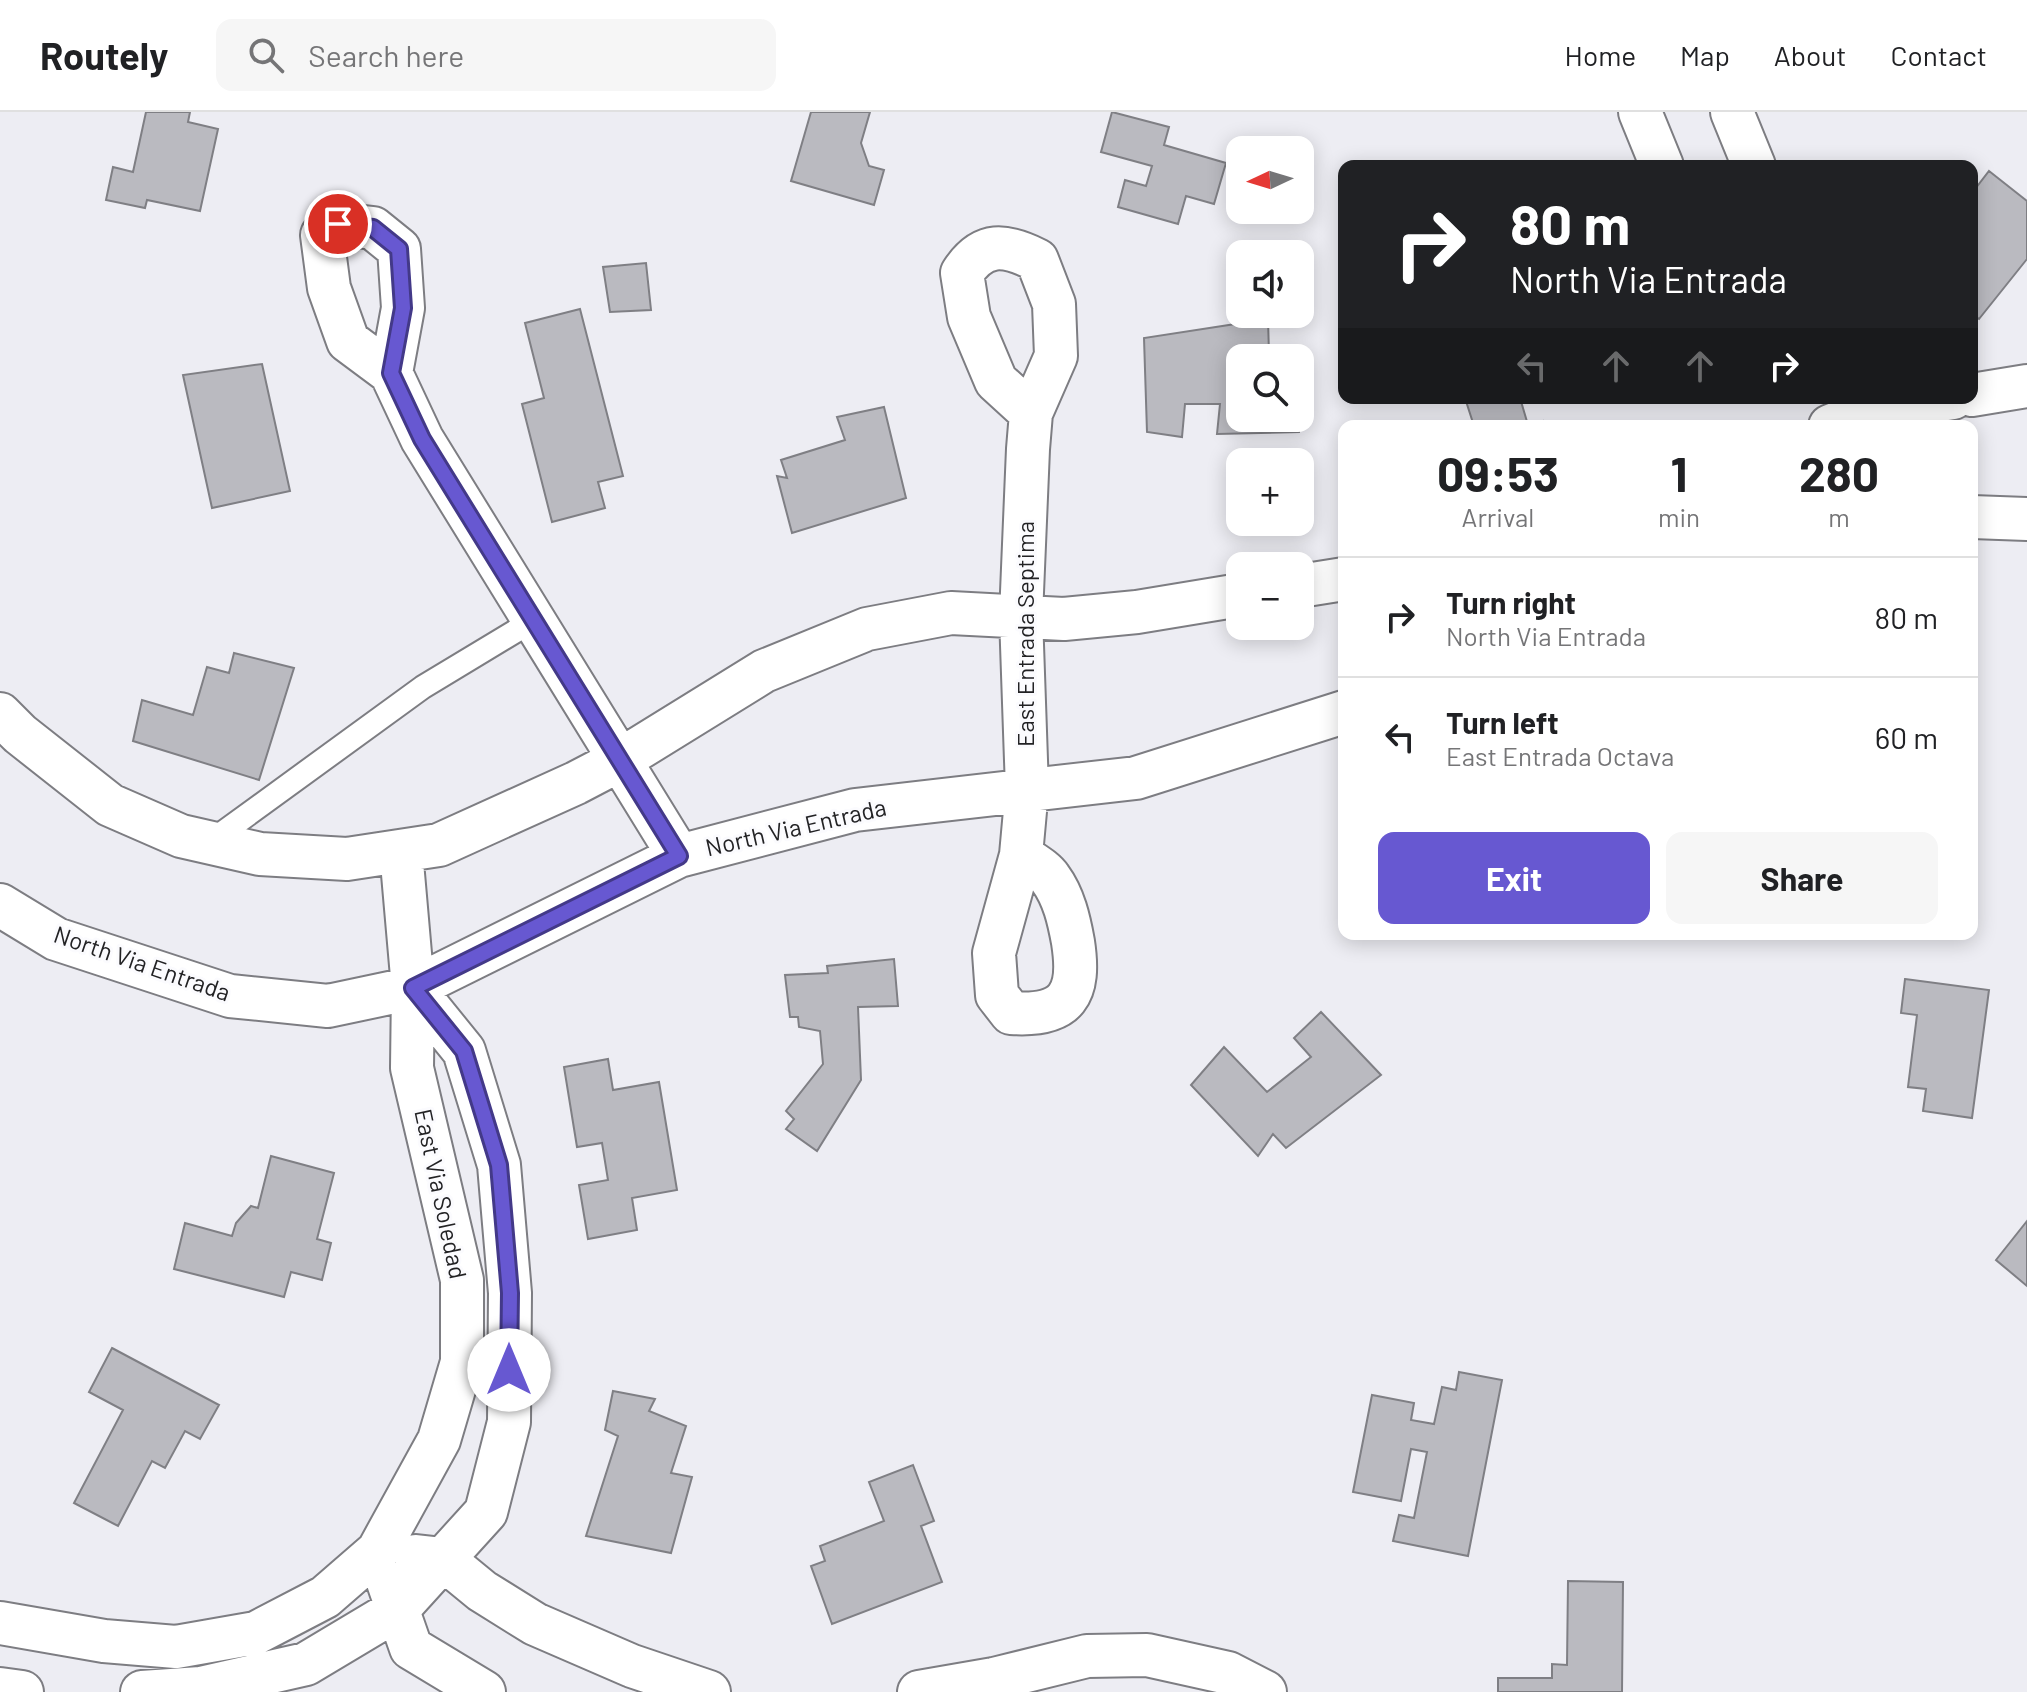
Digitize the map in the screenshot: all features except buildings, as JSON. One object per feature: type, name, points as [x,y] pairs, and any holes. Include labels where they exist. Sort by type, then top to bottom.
[{"type":"street","points":[[1640,112],[1660,160]]},
{"type":"street","points":[[1732,112],[1752,160]]},
{"type":"street","points":[[391,373],[422,439],[679,856]]},
{"type":"street","points":[[1978,394],[2027,386]]},
{"type":"street","points":[[1855,416],[1920,404]]},
{"type":"street","name":"East Entrada Septima","points":[[1021,855],[1027,789],[1021,616],[1031,413]]},
{"type":"street","points":[[1978,517],[2027,519]]},
{"type":"street","points":[[1314,584],[1338,580]]},
{"type":"street","points":[[0,714],[20,734],[110,805],[181,836],[260,854],[347,859],[439,845],[620,760],[764,671],[867,629],[951,613],[1064,619],[1137,612],[1226,597]]},
{"type":"street","name":"North Via Entrada","points":[[0,905],[56,939],[230,996],[328,1006],[413,988],[679,856],[855,810],[1136,778],[1338,714]]},
{"type":"street","name":"East Via Soledad","points":[[0,1623],[104,1641],[176,1647],[256,1633],[325,1597],[378,1551],[439,1440],[462,1362],[462,1280],[412,1068],[413,988],[401,851]]},
{"type":"street","points":[[142,1692],[201,1688],[306,1664],[398,1609],[486,1512],[509,1422],[510,1293],[499,1165],[464,1051],[413,988]]},
{"type":"street","points":[[484,1692],[411,1648],[378,1551],[443,1559],[482,1591],[535,1624],[632,1666],[709,1692]]},
{"type":"street","points":[[919,1692],[994,1679],[1087,1656],[1147,1655],[1228,1673],[1265,1692]]},
{"type":"street","points":[[0,1689],[22,1692]]},
{"type":"lane","points":[[210,842],[423,687],[534,620]]},
{"type":"route","points":[[338,224],[373,228],[399,249],[403,308],[391,373],[422,439],[679,856],[413,988],[464,1051],[499,1165],[510,1293],[509,1370]]}]
